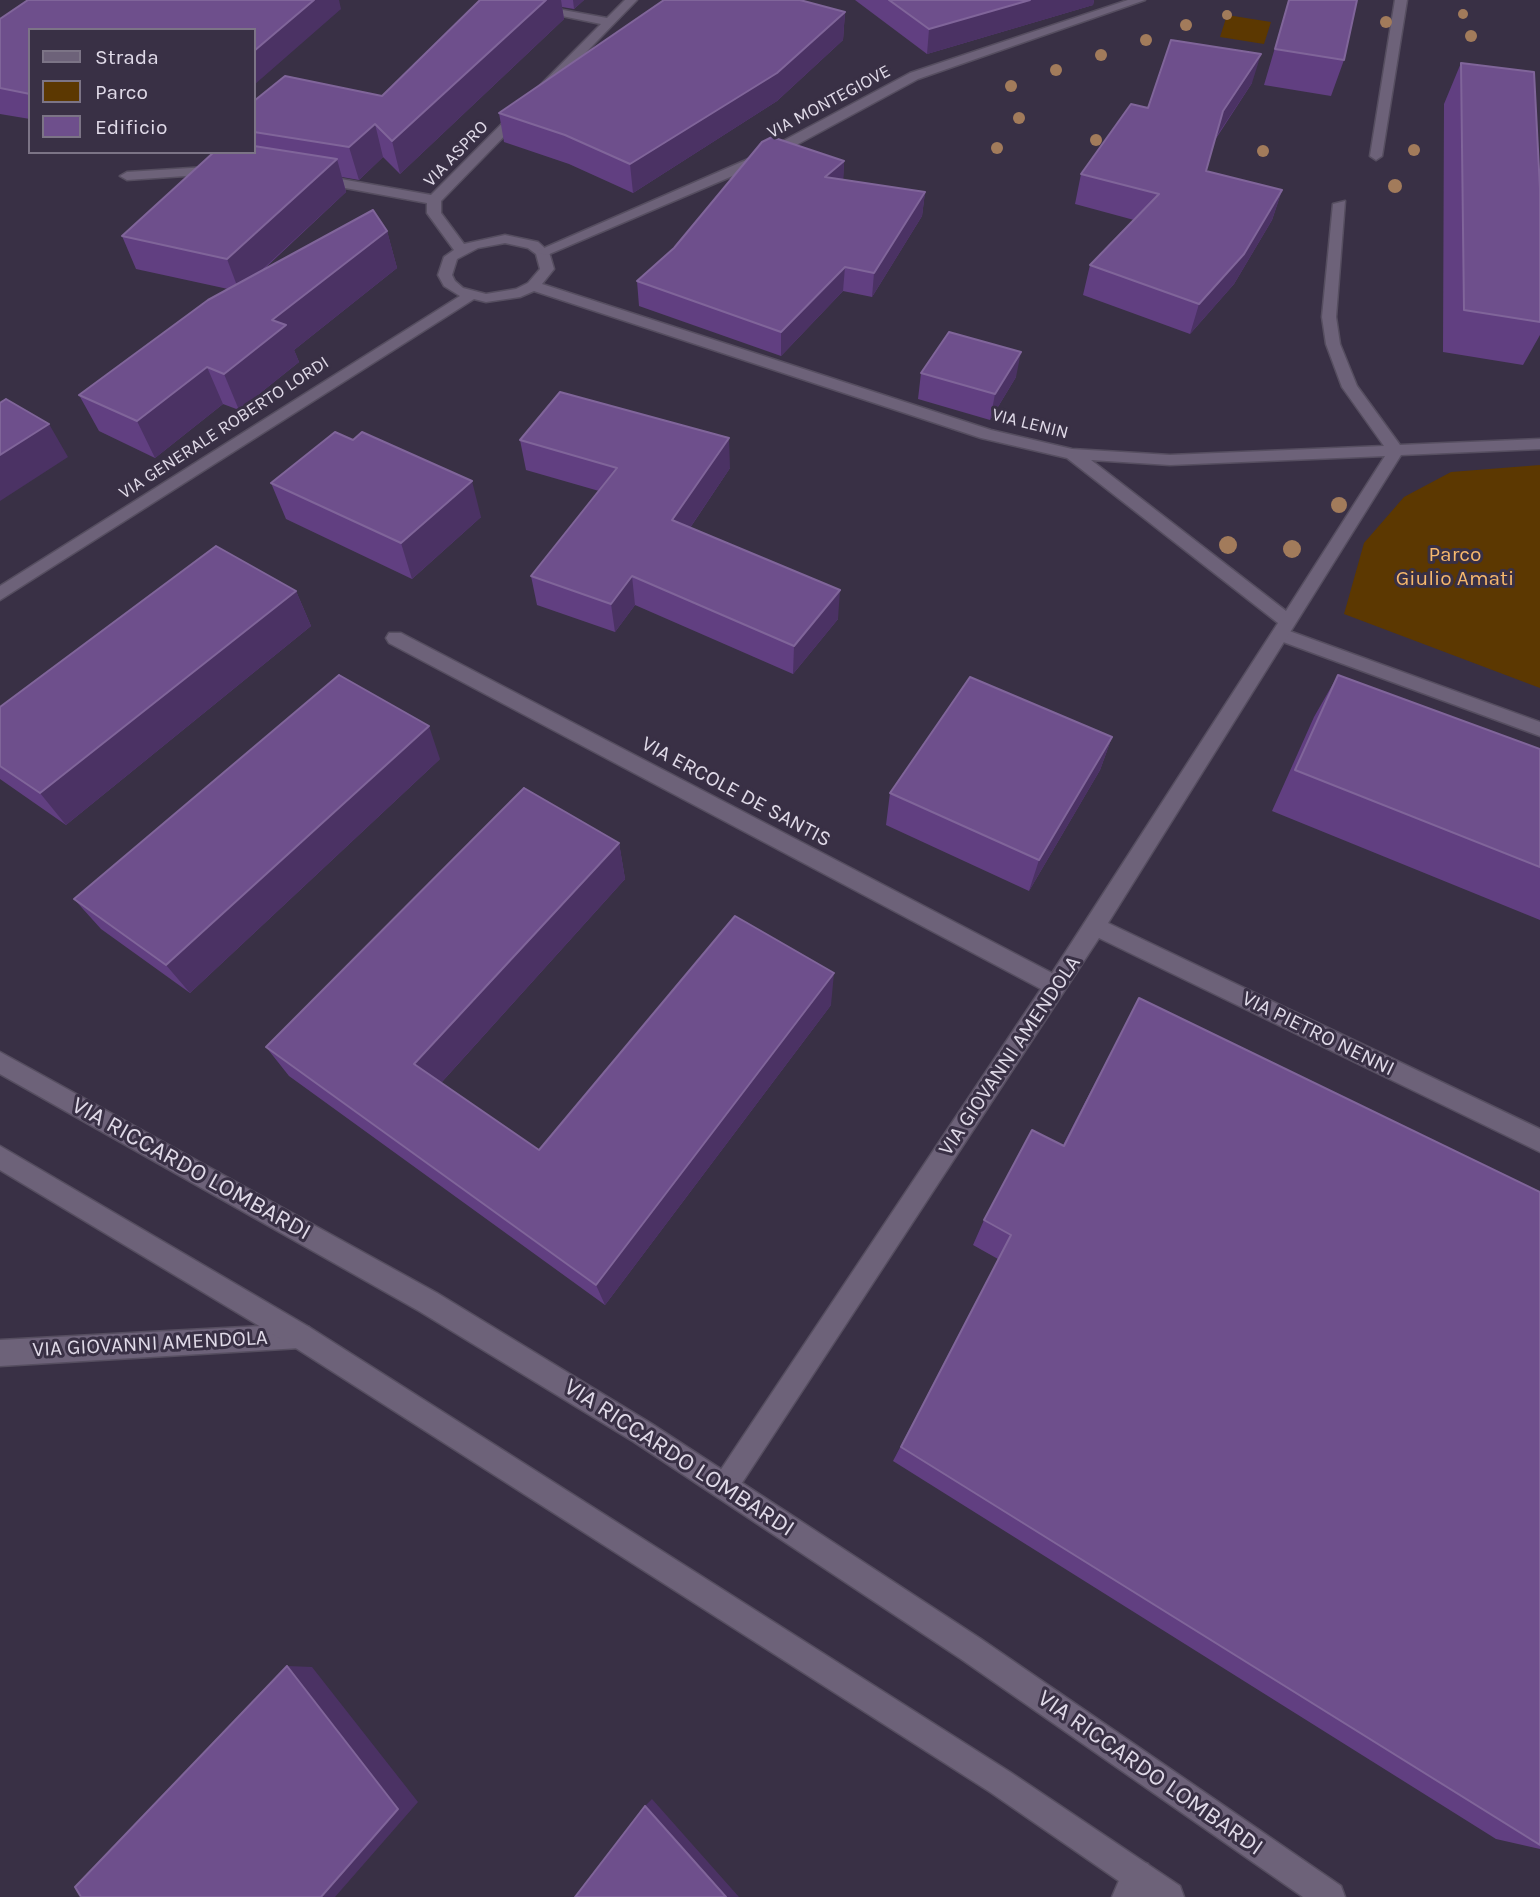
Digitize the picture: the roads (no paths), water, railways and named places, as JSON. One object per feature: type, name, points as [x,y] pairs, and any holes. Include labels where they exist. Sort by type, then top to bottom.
[{"type":"street","points":[[490,0],[609,22]]},
{"type":"street","name":"VIA ASPRO","points":[[461,250],[435,213],[435,200],[631,0]]},
{"type":"street","name":"VIA MONTEGIOVE","points":[[542,252],[758,160],[871,97],[922,73],[1139,0]]},
{"type":"street","points":[[1376,156],[1401,0]]},
{"type":"street","points":[[127,177],[182,171],[241,171]]},
{"type":"street","points":[[307,177],[435,200]]},
{"type":"street","points":[[1340,204],[1329,317],[1333,344],[1350,387],[1396,452]]},
{"type":"street","points":[[505,239],[533,245],[542,252],[547,269],[533,286],[504,297],[471,295],[458,290],[445,275],[451,257],[474,244],[505,239]]},
{"type":"street","name":"VIA LENIN","points":[[533,286],[987,434],[1072,454],[1170,460],[1540,444]]},
{"type":"street","name":"VIA GENERALE ROBERTO LORDI","points":[[0,594],[471,295]]},
{"type":"street","name":"VIA GIOVANNI AMENDOLA","points":[[725,1486],[1095,926],[1396,452]]},
{"type":"street","points":[[1072,454],[1285,628],[1540,729]]},
{"type":"street","name":"VIA ERCOLE DE SANTIS","points":[[396,638],[1056,986]]},
{"type":"street","name":"VIA PIETRO NENNI","points":[[1095,926],[1540,1141]]},
{"type":"street","name":"VIA RICCARDO LOMBARDI","points":[[0,1062],[428,1302],[725,1486],[971,1649],[1330,1897]]},
{"type":"street","points":[[0,1157],[300,1336],[1000,1782],[1132,1886],[1169,1897]]},
{"type":"street","name":"VIA GIOVANNI AMENDOLA","points":[[0,1353],[300,1336]]},
{"type":"park label","name":"Parco Giulio Amati","points":[[1455,567]]}]
